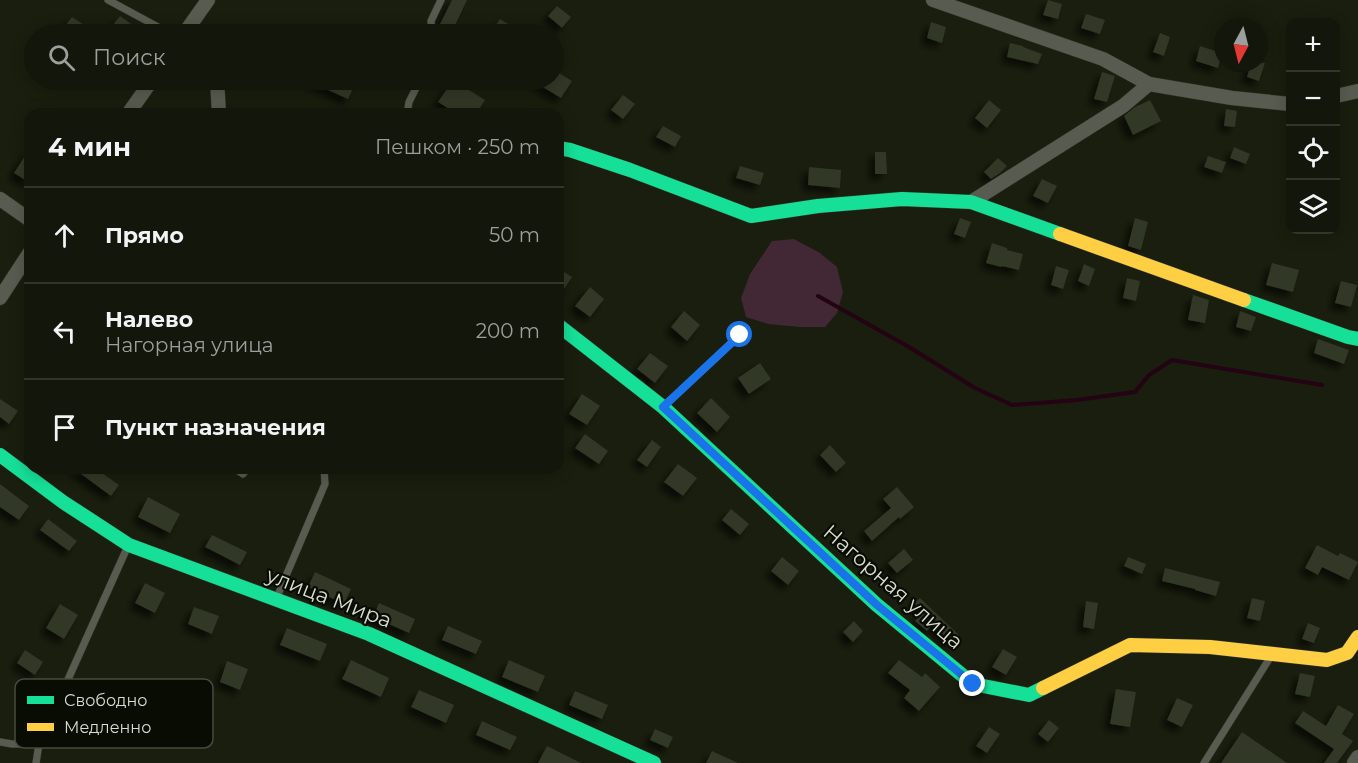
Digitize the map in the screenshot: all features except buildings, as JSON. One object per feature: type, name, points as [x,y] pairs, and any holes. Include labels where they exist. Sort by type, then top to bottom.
[{"type":"street","points":[[194,24],[208,0]]},
{"type":"street","points":[[933,0],[1104,59],[1149,84],[1232,98],[1286,104]]},
{"type":"street","points":[[971,202],[1122,106],[1149,84]]},
{"type":"street","points":[[132,108],[145,90]]},
{"type":"street","points":[[218,90],[219,108]]},
{"type":"street","points":[[1340,95],[1358,91]]},
{"type":"street","points":[[564,149],[630,170],[751,216],[818,206],[902,199],[971,202],[1358,339]]},
{"type":"street","points":[[0,199],[24,216]]},
{"type":"street","points":[[0,298],[24,261]]},
{"type":"street","name":"Нагорная улица","points":[[564,330],[663,407],[877,605],[973,684],[1029,695],[1130,645],[1210,647],[1327,660],[1347,653],[1358,637]]},
{"type":"street","name":"улица Мира","points":[[0,455],[57,498],[129,545],[369,634],[654,763]]},
{"type":"street","points":[[1354,763],[1358,757]]},
{"type":"lane","points":[[108,0],[152,24]]},
{"type":"lane","points":[[431,24],[441,0]]},
{"type":"lane","points":[[408,108],[415,90]]},
{"type":"lane","points":[[663,407],[740,335]]},
{"type":"lane","points":[[276,599],[325,484],[324,474]]},
{"type":"lane","points":[[68,679],[129,545]]},
{"type":"lane","points":[[1204,763],[1272,654]]},
{"type":"lane","points":[[0,742],[15,744]]},
{"type":"lane","points":[[36,763],[38,748]]},
{"type":"shaded area","points":[[794,239],[820,253],[837,267],[843,292],[837,313],[825,327],[768,324],[746,317],[741,298],[750,274],[772,241]]},
{"type":"waterway","points":[[818,296],[909,347],[975,388],[1012,405],[1077,400],[1135,392],[1149,375],[1172,360],[1322,385]]},
{"type":"traffic: fast","points":[[564,149],[630,170],[751,216],[818,206],[902,199],[971,202],[1060,234]]},
{"type":"traffic: fast","points":[[1244,300],[1358,339]]},
{"type":"traffic: fast","points":[[564,330],[663,407],[877,605],[973,684],[1029,695],[1043,688]]},
{"type":"traffic: fast","points":[[0,455],[24,473]]},
{"type":"traffic: fast","points":[[25,474],[63,502],[129,545],[369,634],[654,763]]},
{"type":"traffic: slow","points":[[1060,234],[1244,300]]},
{"type":"traffic: slow","points":[[1043,688],[1130,645],[1210,647],[1327,660],[1347,653],[1358,637]]},
{"type":"route","points":[[740,335],[663,407],[877,605],[973,684]]}]
